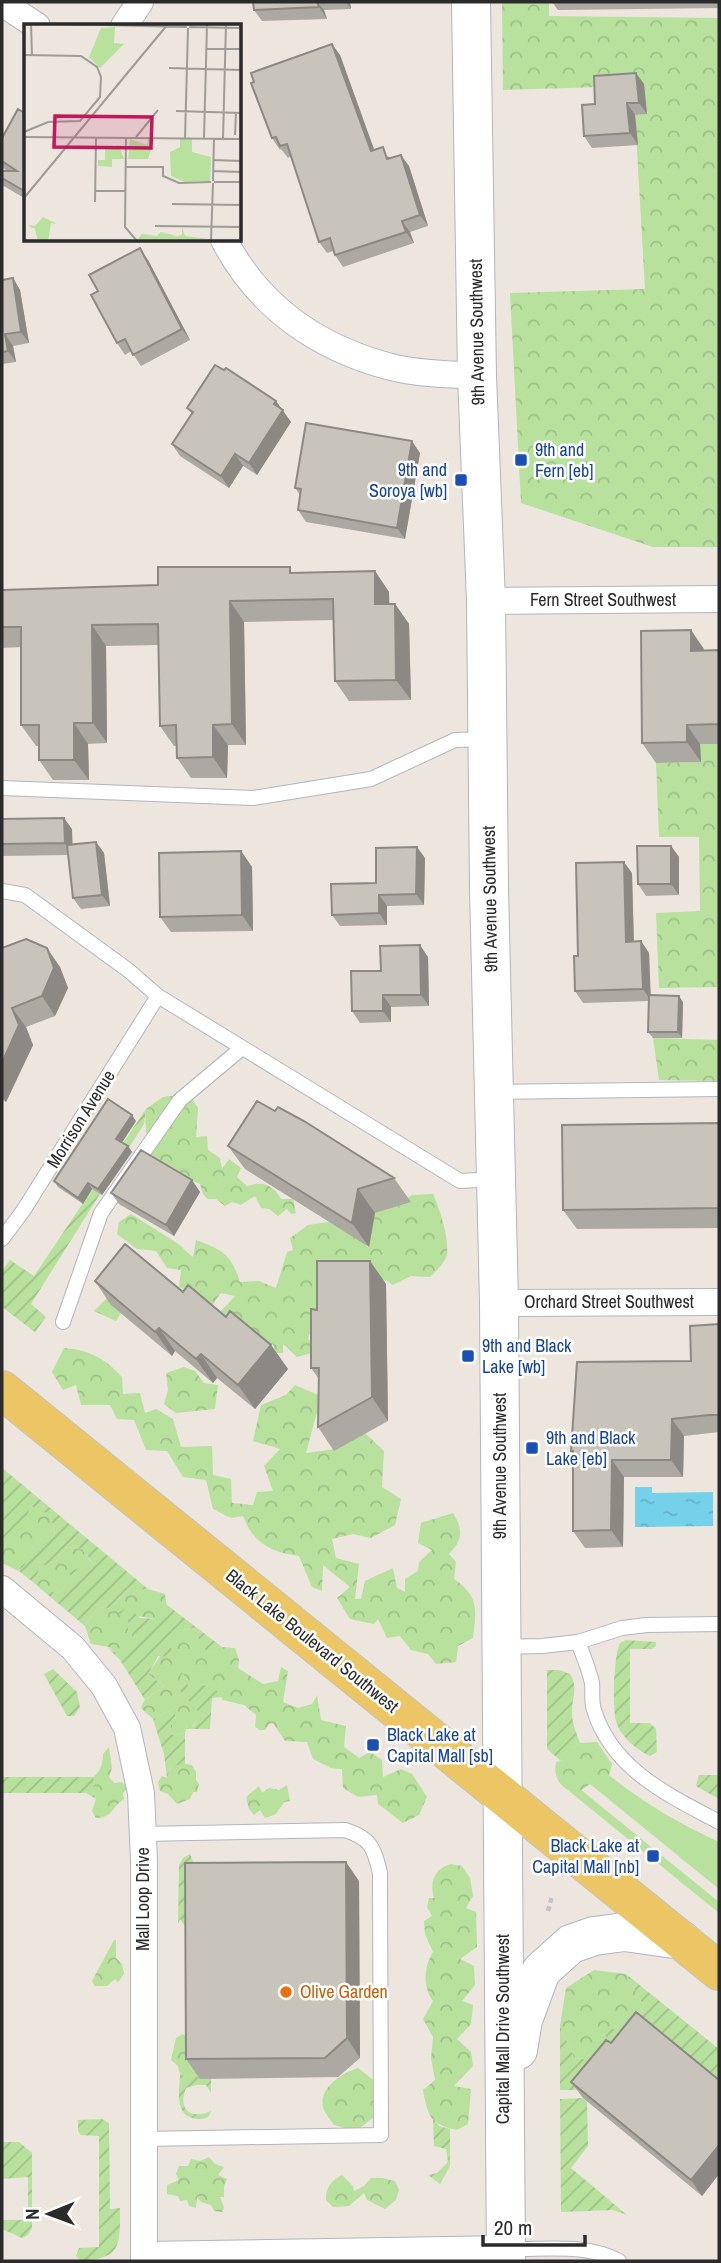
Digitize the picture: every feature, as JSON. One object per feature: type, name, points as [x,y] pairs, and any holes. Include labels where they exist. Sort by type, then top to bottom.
[{"type":"main road","name":"Black Lake Boulevard Southwest","points":[[2,1390],[719,1971]]},
{"type":"street","points":[[125,24],[140,2]]},
{"type":"street","name":"9th Avenue Southwest","points":[[471,2],[477,376],[486,601],[497,1179],[501,1796]]},
{"type":"street","points":[[2,3],[34,24]]},
{"type":"street","points":[[225,242],[251,281],[277,309],[300,327],[341,351],[393,367],[477,376]]},
{"type":"street","name":"Fern Street Southwest","points":[[486,601],[719,599]]},
{"type":"street","name":"Orchard Street Southwest","points":[[499,1303],[719,1302]]},
{"type":"street","name":"Mall Loop Drive","points":[[2,1590],[73,1648],[104,1686],[127,1728],[141,1793],[144,2258]]},
{"type":"street","name":"Capital Mall Drive Southwest","points":[[501,1796],[506,2255]]},
{"type":"street","points":[[504,2128],[523,2020],[541,1971],[571,1944],[594,1936],[625,1933],[681,1940]]},
{"type":"street","points":[[144,2258],[506,2255]]},
{"type":"lane","points":[[2,788],[253,798],[372,779],[455,740],[488,739]]},
{"type":"lane","points":[[2,891],[25,895],[128,970],[158,996],[460,1181],[497,1179]]},
{"type":"lane","name":"Morrison Avenue","points":[[2,1239],[23,1211],[158,996]]},
{"type":"lane","points":[[63,1322],[101,1213],[180,1100],[242,1048]]},
{"type":"lane","points":[[495,1093],[719,1089]]},
{"type":"lane","points":[[501,1647],[578,1642],[622,1628],[647,1625],[719,1624]]},
{"type":"lane","points":[[578,1642],[592,1684],[592,1706],[613,1751],[635,1772],[675,1799],[719,1822]]},
{"type":"lane","points":[[142,1834],[345,1830],[361,1835],[375,1851],[380,1873],[381,2135],[144,2139]]},
{"type":"lane","points":[[506,2255],[588,2250],[605,2253],[619,2261]]},
{"type":"path","points":[[548,1911],[552,1896]]},
{"type":"green space","points":[[502,2],[549,2],[549,16],[719,18],[719,547],[653,547],[521,503],[510,293],[645,289],[635,115],[647,114],[602,87],[503,90]]},
{"type":"green space","points":[[700,744],[719,744],[719,987],[659,988],[656,913],[700,911],[699,837],[659,837],[656,763],[700,762]]},
{"type":"green space","points":[[653,1038],[719,1040],[719,1081],[659,1080]]},
{"type":"green space","points":[[163,1097],[191,1097],[198,1108],[196,1137],[207,1136],[208,1150],[220,1158],[222,1169],[229,1159],[241,1168],[237,1177],[247,1186],[267,1185],[281,1199],[293,1199],[296,1213],[291,1214],[287,1209],[278,1216],[269,1209],[261,1208],[255,1196],[241,1205],[232,1202],[225,1206],[216,1199],[208,1199],[200,1184],[170,1170],[151,1154],[145,1147],[146,1109]]},
{"type":"green space","points":[[146,1109],[144,1124],[31,1304],[46,1317],[35,1332],[2,1307],[2,1271],[10,1260],[34,1276]]},
{"type":"green space","points":[[433,1194],[447,1240],[447,1254],[440,1267],[430,1277],[411,1276],[393,1285],[386,1280],[375,1284],[312,1329],[308,1338],[315,1352],[297,1357],[283,1344],[283,1353],[275,1353],[273,1344],[250,1338],[224,1319],[219,1313],[235,1296],[221,1293],[212,1305],[203,1297],[184,1296],[190,1291],[179,1287],[181,1270],[167,1268],[156,1251],[137,1249],[117,1234],[119,1222],[131,1214],[177,1243],[193,1257],[196,1240],[219,1250],[233,1265],[240,1282],[259,1281],[276,1288],[287,1252],[293,1250],[290,1238],[308,1225],[329,1222],[330,1209],[339,1215],[340,1229],[357,1232],[368,1248],[373,1225],[371,1214],[397,1206],[412,1195]]},
{"type":"green space","points":[[105,1288],[112,1306],[121,1313],[116,1321],[94,1311],[106,1299]]},
{"type":"green space","points":[[64,1348],[96,1356],[122,1377],[123,1394],[140,1393],[145,1413],[156,1409],[173,1419],[181,1447],[212,1446],[213,1475],[231,1479],[232,1503],[253,1505],[257,1492],[273,1491],[264,1466],[280,1449],[253,1441],[261,1405],[286,1395],[295,1385],[323,1397],[306,1453],[336,1449],[365,1433],[384,1451],[382,1487],[401,1499],[395,1525],[371,1538],[353,1534],[332,1539],[336,1558],[359,1564],[355,1599],[361,1599],[365,1581],[393,1568],[397,1588],[405,1592],[405,1579],[418,1571],[419,1562],[432,1550],[418,1543],[421,1523],[453,1513],[460,1529],[457,1544],[449,1554],[456,1562],[454,1579],[472,1598],[475,1612],[473,1638],[458,1646],[456,1662],[436,1664],[428,1654],[411,1650],[400,1636],[387,1638],[378,1619],[374,1624],[350,1619],[337,1598],[350,1587],[323,1565],[322,1591],[312,1587],[299,1556],[272,1549],[258,1540],[243,1516],[231,1518],[213,1509],[206,1480],[183,1477],[167,1451],[146,1450],[134,1420],[117,1419],[110,1405],[81,1405],[76,1385],[63,1390],[52,1372]]},
{"type":"green space","points":[[184,1367],[195,1371],[204,1383],[218,1385],[215,1409],[176,1413],[164,1404],[168,1390],[166,1373]]},
{"type":"green space","points":[[2,1467],[148,1589],[124,1592],[111,1609],[98,1607],[85,1626],[41,1589],[58,1593],[71,1582],[70,1571],[93,1564],[82,1549],[67,1547],[56,1561],[40,1567],[34,1583],[19,1571],[36,1552],[36,1541],[55,1534],[50,1514],[30,1506],[22,1533],[12,1532],[2,1540]]},
{"type":"green space","points":[[29,1506],[50,1513],[55,1535],[19,1571],[2,1563],[2,1540],[12,1531]]},
{"type":"green space","points":[[67,1547],[82,1549],[93,1565],[58,1593],[41,1589],[34,1583],[40,1567],[56,1561]]},
{"type":"green space","points":[[148,1589],[165,1594],[167,1608],[156,1619],[119,1613],[128,1619],[133,1651],[118,1655],[109,1647],[91,1644],[85,1626],[98,1607],[111,1609],[124,1592]]},
{"type":"green space","points":[[167,1605],[222,1647],[206,1650],[193,1628],[177,1631],[171,1646],[173,1657],[158,1656],[148,1674],[164,1686],[145,1700],[120,1660],[107,1647],[118,1654],[132,1651],[132,1634],[128,1630],[128,1619],[118,1613],[128,1607],[140,1618],[155,1619]]},
{"type":"green space","points":[[193,1628],[206,1649],[235,1648],[239,1660],[238,1668],[263,1684],[278,1681],[281,1667],[288,1671],[283,1702],[298,1708],[312,1704],[317,1695],[321,1720],[346,1726],[344,1747],[359,1758],[370,1752],[382,1760],[383,1777],[401,1769],[412,1774],[427,1797],[419,1815],[403,1823],[378,1804],[377,1795],[358,1797],[343,1788],[342,1769],[331,1768],[313,1759],[307,1742],[285,1741],[273,1723],[265,1730],[260,1730],[255,1727],[256,1715],[244,1705],[223,1700],[217,1690],[189,1687],[182,1672],[179,1690],[201,1713],[192,1727],[187,1724],[185,1733],[172,1735],[170,1727],[175,1717],[175,1708],[153,1719],[141,1708],[144,1701],[164,1686],[148,1674],[177,1631]]},
{"type":"green space","points":[[626,1640],[656,1642],[652,1649],[630,1649],[630,1723],[650,1723],[656,1729],[657,1752],[650,1756],[630,1742],[616,1721],[616,1658],[620,1643]]},
{"type":"green space","points":[[53,1669],[77,1692],[80,1707],[74,1716],[67,1716],[44,1674]]},
{"type":"green space","points":[[181,1670],[189,1687],[208,1686],[222,1697],[212,1698],[210,1729],[186,1729],[187,1724],[193,1727],[200,1713],[179,1690]]},
{"type":"green space","points":[[547,1670],[570,1674],[574,1683],[572,1718],[580,1743],[573,1748],[567,1747],[561,1761],[547,1749]]},
{"type":"green space","points":[[175,1708],[175,1717],[170,1727],[172,1735],[185,1733],[185,1764],[171,1766],[167,1778],[164,1754],[153,1719]]},
{"type":"green space","points":[[597,1742],[612,1764],[608,1779],[598,1788],[590,1784],[576,1794],[571,1792],[562,1786],[557,1778],[556,1762],[561,1761],[567,1746],[573,1748],[580,1743]]},
{"type":"green space","points":[[109,1747],[112,1768],[109,1777],[114,1783],[122,1782],[128,1787],[123,1793],[124,1799],[109,1814],[96,1818],[92,1811],[96,1799],[92,1789],[95,1783],[93,1777],[100,1769],[103,1754]]},
{"type":"green space","points":[[180,1763],[192,1765],[199,1784],[197,1792],[193,1792],[190,1799],[177,1804],[168,1794],[160,1791],[158,1782],[162,1776],[167,1778],[171,1766]]},
{"type":"green space","points":[[609,1775],[662,1812],[719,1842],[719,1889],[590,1784],[608,1779]]},
{"type":"green space","points":[[699,1775],[719,1775],[719,1799],[696,1786]]},
{"type":"green space","points":[[2,1777],[93,1777],[95,1783],[92,1789],[96,1799],[86,1793],[2,1793]]},
{"type":"green space","points":[[287,1785],[290,1801],[284,1802],[276,1814],[265,1818],[260,1810],[254,1815],[249,1809],[246,1797],[259,1786],[262,1793],[269,1788],[279,1790]]},
{"type":"green space","points":[[581,1790],[719,1902],[719,1913],[569,1791],[576,1794]]},
{"type":"green space","points":[[190,1854],[194,1864],[185,1934],[185,1926],[180,1919],[178,1924],[179,1865],[183,1858]]},
{"type":"green space","points":[[451,1864],[462,1866],[470,1878],[473,1896],[466,1908],[476,1912],[477,1947],[460,1959],[474,1966],[475,1985],[462,2001],[473,2005],[471,2024],[457,2039],[471,2052],[473,2066],[454,2086],[471,2089],[468,2124],[457,2130],[441,2125],[432,2118],[423,2090],[435,2080],[431,2058],[433,2037],[423,2019],[433,2001],[427,1989],[426,1976],[433,1952],[425,1934],[424,1921],[432,1916],[427,1907],[429,1898],[434,1898],[432,1886],[435,1876]]},
{"type":"green space","points":[[114,1940],[116,1958],[122,1964],[124,1974],[118,1982],[115,1979],[107,1986],[95,1986],[92,1981]]},
{"type":"green space","points":[[594,1970],[626,1974],[644,2006],[636,2032],[610,2047],[600,2061],[574,2058],[560,2026],[566,1988]]},
{"type":"green space","points":[[626,1974],[719,2049],[719,2080],[650,2025],[589,2090],[560,2090],[560,2026],[574,2058],[599,2061],[610,2047],[603,2029],[610,2026],[622,2037],[636,2032],[644,2006]]},
{"type":"green space","points":[[183,2034],[188,2039],[201,2078],[180,2075],[178,2066],[171,2060],[176,2038]]},
{"type":"green space","points":[[358,2068],[381,2086],[386,2108],[356,2131],[334,2125],[325,2112],[323,2102],[332,2083]]},
{"type":"green space","points":[[180,2075],[211,2078],[211,2093],[206,2085],[186,2088],[183,2102],[192,2113],[211,2111],[207,2118],[191,2118],[185,2114],[179,2097]]},
{"type":"green space","points":[[583,2098],[587,2102],[588,2146],[571,2168],[627,2215],[613,2210],[561,2212],[560,2099]]},
{"type":"green space","points":[[433,2118],[439,2126],[450,2129],[450,2166],[440,2184],[428,2175],[437,2173],[448,2162],[446,2149],[434,2146]]},
{"type":"green space","points":[[102,2119],[109,2123],[110,2209],[120,2208],[120,2231],[116,2247],[111,2253],[104,2257],[80,2260],[76,2256],[79,2248],[99,2247],[99,2136],[81,2135],[78,2131],[78,2120]]},
{"type":"green space","points":[[2,2142],[19,2142],[32,2153],[32,2228],[28,2235],[22,2238],[2,2229],[2,2220],[28,2220],[28,2177],[2,2179]]},
{"type":"green space","points":[[209,2157],[215,2164],[224,2167],[218,2175],[227,2179],[224,2197],[220,2197],[224,2207],[222,2212],[214,2211],[211,2205],[201,2202],[197,2197],[196,2208],[189,2206],[187,2200],[180,2201],[178,2196],[167,2194],[167,2185],[179,2180],[176,2174],[179,2166],[188,2166],[191,2159],[200,2161]]},
{"type":"green space","points":[[342,2175],[353,2186],[354,2191],[364,2186],[371,2178],[395,2181],[399,2190],[396,2200],[385,2209],[367,2200],[364,2193],[349,2206],[333,2207],[326,2200],[327,2191],[332,2182]]},
{"type":"water","points":[[635,1487],[652,1487],[652,1493],[713,1492],[713,1526],[635,1527]]},
{"type":"building","points":[[253,2],[317,2],[319,7],[254,10]]},
{"type":"building","points":[[332,44],[371,151],[383,147],[387,159],[401,155],[420,215],[402,221],[406,232],[335,255],[330,238],[319,242],[287,144],[280,146],[276,137],[272,138],[251,83],[254,82],[251,73]]},
{"type":"building","points":[[636,73],[639,103],[627,103],[630,133],[584,136],[582,105],[595,104],[594,76]]},
{"type":"building","points":[[18,109],[24,113],[24,191],[2,178],[2,171],[17,171],[2,161],[2,138]]},
{"type":"building","points":[[140,248],[182,329],[133,355],[125,339],[117,343],[91,295],[98,291],[89,275]]},
{"type":"building","points":[[13,278],[21,332],[5,334],[8,351],[2,352],[2,280]]},
{"type":"building","points":[[215,365],[224,370],[226,368],[276,401],[274,404],[283,410],[249,463],[235,454],[221,476],[172,444],[193,412],[187,408]]},
{"type":"building","points":[[306,423],[412,441],[397,528],[298,510],[301,489],[295,488]]},
{"type":"building","points":[[158,567],[290,567],[290,573],[375,571],[375,604],[395,604],[396,680],[335,681],[333,599],[230,601],[232,724],[213,725],[213,757],[177,758],[176,725],[160,726],[158,624],[92,625],[93,723],[74,723],[74,760],[39,760],[39,725],[21,725],[21,627],[2,627],[2,590],[158,585]]},
{"type":"building","points":[[691,630],[691,651],[719,650],[719,724],[687,725],[687,742],[642,743],[641,631]]},
{"type":"building","points":[[64,818],[65,843],[2,844],[2,819]]},
{"type":"building","points":[[96,842],[102,895],[73,898],[67,845]]},
{"type":"building","points":[[637,846],[671,846],[671,884],[638,884]]},
{"type":"building","points":[[417,847],[416,894],[379,895],[379,913],[332,915],[331,884],[376,883],[376,848]]},
{"type":"building","points":[[241,851],[242,915],[160,917],[159,853]]},
{"type":"building","points":[[624,862],[626,942],[641,941],[643,989],[575,991],[574,956],[578,956],[576,863]]},
{"type":"building","points":[[26,939],[47,948],[54,968],[42,996],[12,1008],[19,1025],[2,1063],[2,948]]},
{"type":"building","points":[[420,945],[421,995],[383,995],[383,1011],[352,1011],[351,971],[381,971],[380,946]]},
{"type":"building","points":[[649,995],[679,996],[678,1032],[648,1032]]},
{"type":"building","points":[[108,1099],[132,1115],[116,1139],[128,1146],[98,1189],[88,1183],[78,1198],[54,1181]]},
{"type":"building","points":[[257,1101],[275,1111],[278,1107],[304,1121],[394,1178],[358,1189],[352,1223],[228,1146]]},
{"type":"building","points":[[719,1123],[719,1208],[563,1210],[562,1125]]},
{"type":"building","points":[[141,1150],[192,1180],[166,1225],[111,1193]]},
{"type":"building","points":[[125,1244],[183,1292],[188,1285],[226,1317],[230,1311],[271,1345],[238,1385],[201,1354],[196,1359],[159,1328],[155,1332],[95,1281]]},
{"type":"building","points":[[317,1261],[370,1261],[372,1397],[318,1427],[319,1368],[311,1368],[311,1309],[317,1310]]},
{"type":"building","points":[[719,1324],[719,1415],[672,1419],[671,1460],[612,1460],[611,1530],[573,1531],[571,1451],[577,1362],[691,1361],[690,1326]]},
{"type":"building","points":[[346,1862],[347,2038],[325,2058],[186,2059],[185,1863]]},
{"type":"building","points":[[636,2012],[719,2080],[719,2145],[691,2180],[571,2082],[606,2040],[611,2043]]},
{"type":"place","name":"9th and Fern [eb]","points":[[521,460]]},
{"type":"place","name":"9th and Soroya [wb]","points":[[461,480]]},
{"type":"place","name":"9th and Black Lake [wb]","points":[[468,1356]]},
{"type":"place","name":"9th and Black Lake [eb]","points":[[532,1448]]},
{"type":"place","name":"Black Lake at Capital Mall [sb]","points":[[373,1745]]},
{"type":"place","name":"Black Lake at Capital Mall [nb]","points":[[653,1856]]},
{"type":"place","name":"Olive Garden","points":[[286,1992]]}]
